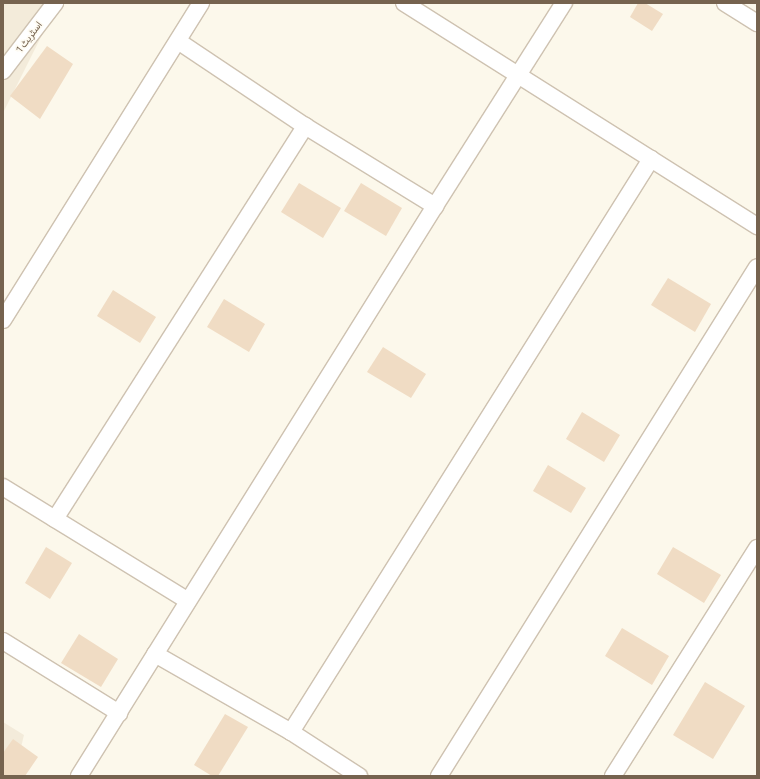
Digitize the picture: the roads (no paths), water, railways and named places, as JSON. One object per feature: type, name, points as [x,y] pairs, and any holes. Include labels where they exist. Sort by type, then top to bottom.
[{"type":"street","name":"اسٹریٹ 1","points":[[3,71],[55,3]]},
{"type":"street","points":[[3,320],[201,3]]},
{"type":"street","points":[[404,3],[757,226]]},
{"type":"street","points":[[78,776],[564,3]]},
{"type":"street","points":[[725,3],[757,23]]},
{"type":"street","points":[[178,41],[305,126],[435,206]]},
{"type":"street","points":[[55,519],[305,126]]},
{"type":"street","points":[[291,732],[651,159]]},
{"type":"street","points":[[439,776],[757,266]]},
{"type":"street","points":[[3,487],[188,601]]},
{"type":"street","points":[[613,776],[757,548]]},
{"type":"street","points":[[3,641],[119,713]]},
{"type":"street","points":[[154,654],[291,732],[359,776]]}]
